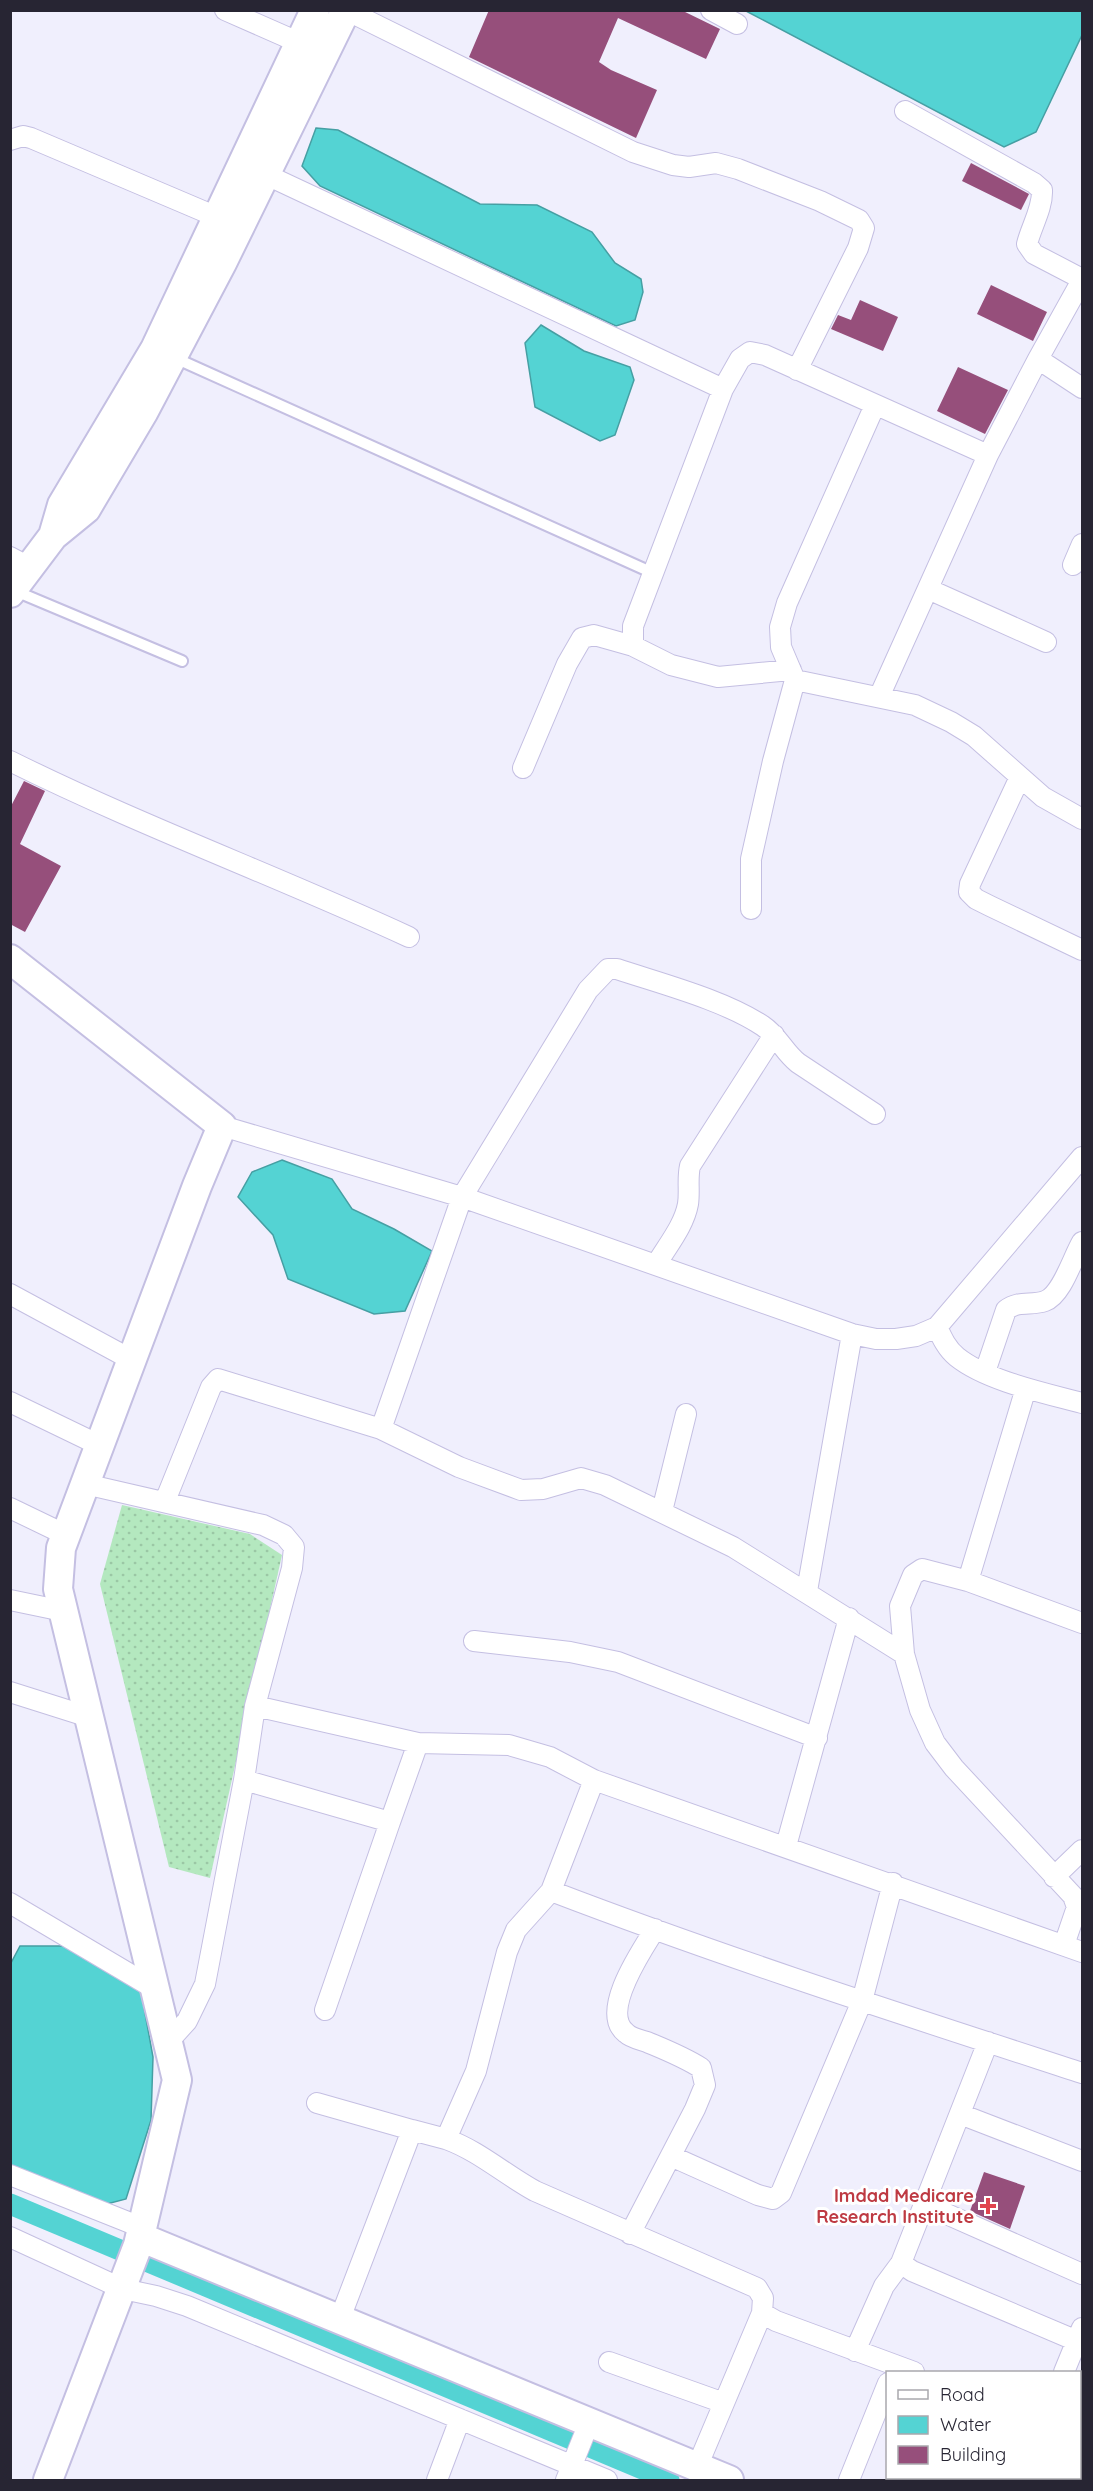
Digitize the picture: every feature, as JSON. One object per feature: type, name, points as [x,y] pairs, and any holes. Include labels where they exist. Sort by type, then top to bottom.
[{"type":"main road","points":[[12,592],[21,563],[86,509],[174,357],[254,169],[300,43],[315,10]]},
{"type":"main road","points":[[53,536],[62,506],[155,349],[217,217],[254,169],[312,84],[346,11]]},
{"type":"main road","points":[[10,959],[222,1126],[197,1186],[61,1548],[57,1589],[177,2080],[140,2237],[124,2286],[48,2481]]},
{"type":"main road","points":[[140,2237],[587,2428],[729,2481]]},
{"type":"street","points":[[225,10],[300,43]]},
{"type":"street","points":[[711,10],[737,24]]},
{"type":"street","points":[[346,11],[633,152],[673,165],[689,167],[716,163],[738,169],[820,201],[859,220],[864,228],[861,242],[796,370]]},
{"type":"street","points":[[879,697],[988,455],[1083,279],[1034,254],[1028,244],[1030,230],[1042,199],[1042,190],[1034,183],[905,111]]},
{"type":"street","points":[[10,140],[23,136],[32,138],[217,217]]},
{"type":"street","points":[[254,169],[723,389]]},
{"type":"street","points":[[633,646],[633,626],[723,389],[740,359],[750,352],[765,355],[988,455]]},
{"type":"street","points":[[1038,359],[1083,388]]},
{"type":"street","points":[[751,909],[751,859],[793,675],[781,647],[780,627],[784,611],[874,405]]},
{"type":"street","points":[[1072,565],[1083,544]]},
{"type":"street","points":[[928,589],[1046,642]]},
{"type":"street","points":[[523,768],[567,664],[582,638],[594,635],[633,646],[671,665],[718,677],[793,675],[915,705],[974,736],[1043,797],[1083,819]]},
{"type":"street","points":[[10,760],[90,800],[336,903],[409,938]]},
{"type":"street","points":[[1020,777],[970,884],[969,892],[976,899],[1083,950]]},
{"type":"street","points":[[381,1429],[462,1197],[588,990],[608,969],[617,969],[747,1016],[774,1035],[788,1056],[875,1114]]},
{"type":"street","points":[[656,1265],[685,1215],[688,1204],[688,1177],[695,1156],[774,1035]]},
{"type":"street","points":[[222,1126],[462,1197],[852,1334],[876,1339],[916,1336],[937,1327],[1081,1163]]},
{"type":"street","points":[[985,1372],[1006,1310],[1012,1305],[1045,1301],[1054,1295],[1077,1268],[1083,1242]]},
{"type":"street","points":[[10,1294],[132,1360]]},
{"type":"street","points":[[937,1327],[945,1345],[956,1357],[985,1372],[1026,1388],[1083,1403]]},
{"type":"street","points":[[807,1591],[852,1334]]},
{"type":"street","points":[[165,1501],[211,1387],[218,1379],[381,1429],[459,1467],[521,1490],[543,1489],[581,1479],[605,1485],[733,1547],[807,1591],[904,1654]]},
{"type":"street","points":[[968,1581],[1026,1388]]},
{"type":"street","points":[[10,1402],[99,1445]]},
{"type":"street","points":[[662,1511],[687,1414]]},
{"type":"street","points":[[85,1484],[165,1501],[263,1526],[284,1535],[294,1547],[292,1568],[255,1706],[244,1780],[205,1984],[188,2021],[168,2042]]},
{"type":"street","points":[[10,1508],[66,1535]]},
{"type":"street","points":[[1064,1945],[1077,1907],[1073,1896],[990,1808],[935,1743],[920,1710],[904,1654],[900,1606],[914,1575],[922,1569],[968,1581],[1083,1623]]},
{"type":"street","points":[[10,1600],[63,1611]]},
{"type":"street","points":[[786,1846],[849,1618]]},
{"type":"street","points":[[474,1641],[570,1652],[607,1659],[651,1673],[816,1738]]},
{"type":"street","points":[[10,1692],[89,1716]]},
{"type":"street","points":[[255,1706],[418,1743],[510,1745],[550,1757],[594,1780],[893,1883],[1083,1952]]},
{"type":"street","points":[[324,2010],[418,1743]]},
{"type":"street","points":[[244,1780],[390,1821]]},
{"type":"street","points":[[446,2139],[476,2071],[507,1952],[516,1930],[551,1891],[594,1780]]},
{"type":"street","points":[[1054,1877],[1083,1850]]},
{"type":"street","points":[[671,2156],[758,2195],[773,2199],[781,2193],[862,2001],[893,1883]]},
{"type":"street","points":[[551,1891],[862,2001],[1083,2073]]},
{"type":"street","points":[[10,1903],[155,1989]]},
{"type":"street","points":[[630,2234],[705,2085],[701,2068],[688,2059],[626,2034],[618,2024],[618,2004],[624,1986],[631,1969],[655,1929]]},
{"type":"street","points":[[855,2352],[884,2286],[901,2263],[988,2042]]},
{"type":"street","points":[[317,2103],[468,2147],[511,2178],[535,2191],[757,2288],[763,2298],[762,2313],[697,2468]]},
{"type":"street","points":[[960,2114],[1083,2161]]},
{"type":"street","points":[[339,2321],[412,2130]]},
{"type":"street","points":[[10,2175],[140,2237]]},
{"type":"street","points":[[924,2204],[1083,2274]]},
{"type":"street","points":[[10,2237],[124,2286],[188,2306],[607,2481]]},
{"type":"street","points":[[901,2263],[912,2271],[1080,2334],[1065,2371]]},
{"type":"street","points":[[762,2313],[776,2321],[855,2352],[886,2371]]},
{"type":"street","points":[[609,2362],[724,2403]]},
{"type":"street","points":[[849,2481],[886,2387]]},
{"type":"street","points":[[437,2481],[460,2419]]},
{"type":"street","points":[[572,2467],[587,2428]]},
{"type":"lane","points":[[174,357],[653,573]]},
{"type":"lane","points":[[12,592],[182,661]]},
{"type":"green space","points":[[122,1505],[250,1534],[282,1555],[210,1878],[169,1867],[100,1584]]},
{"type":"water","points":[[746,11],[1082,11],[1082,35],[1036,132],[1004,147]]},
{"type":"water","points":[[316,128],[338,130],[480,204],[537,205],[592,232],[615,263],[641,279],[643,292],[635,320],[616,326],[320,186],[302,166]]},
{"type":"water","points":[[541,325],[584,351],[630,367],[634,380],[615,435],[600,441],[535,407],[525,343]]},
{"type":"water","points":[[282,1160],[332,1179],[352,1209],[394,1229],[432,1251],[405,1311],[374,1314],[288,1279],[273,1235],[238,1197],[252,1172]]},
{"type":"water","points":[[20,1946],[64,1946],[141,1991],[153,2057],[151,2120],[126,2199],[103,2205],[11,2166],[11,1963]]},
{"type":"building","points":[[489,10],[681,10],[720,29],[706,59],[618,18],[599,62],[611,70],[657,90],[636,138],[469,57]]},
{"type":"building","points":[[971,163],[1029,194],[1021,210],[962,181]]},
{"type":"building","points":[[991,285],[1047,312],[1033,341],[977,314]]},
{"type":"building","points":[[860,300],[898,317],[883,351],[831,329],[838,315],[851,320]]},
{"type":"building","points":[[958,367],[1008,390],[985,434],[937,411]]},
{"type":"building","points":[[24,781],[45,791],[20,844],[61,866],[25,932],[10,924],[10,808]]},
{"type":"building","points":[[984,2172],[1025,2186],[1010,2229],[970,2211]]},
{"type":"waterway","points":[[10,2204],[669,2480]]},
{"type":"place","name":"Imdad Medicare Research Institute","points":[[988,2206]]}]
